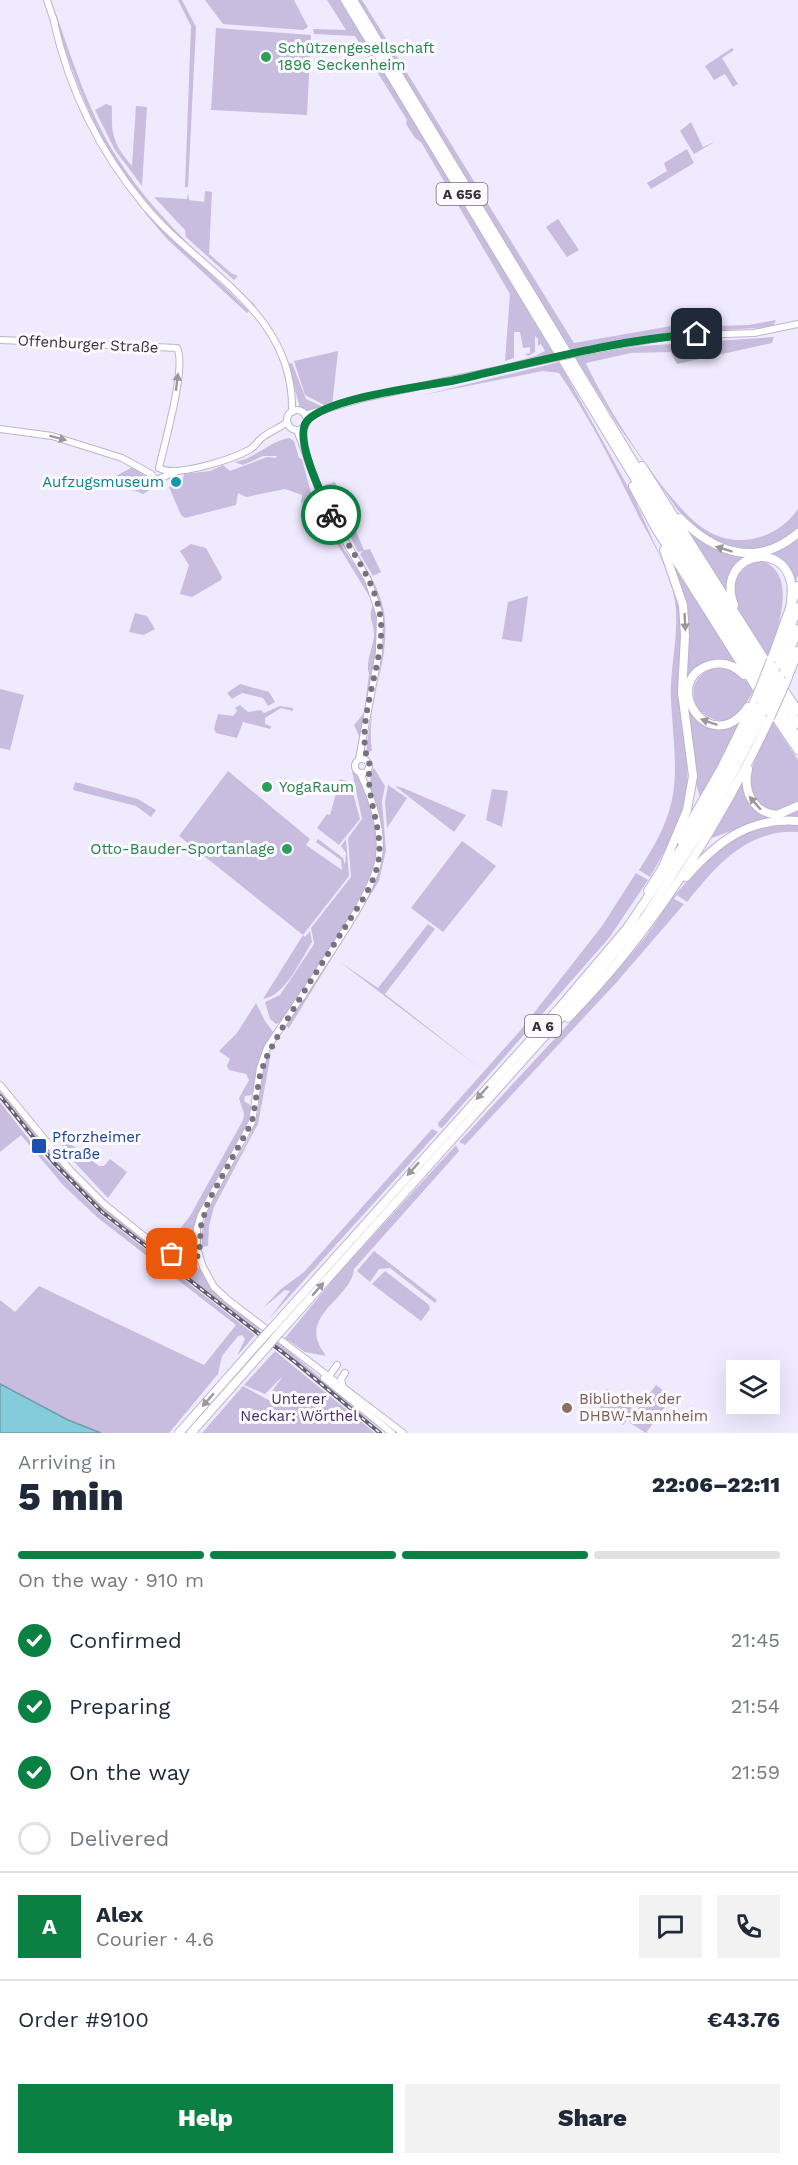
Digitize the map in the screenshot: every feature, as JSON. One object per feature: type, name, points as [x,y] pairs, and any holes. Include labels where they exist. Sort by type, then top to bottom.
[{"type":"highway","name":"A 656","points":[[345,0],[718,615],[798,738]]},
{"type":"highway","name":"A 656","points":[[353,0],[613,429],[798,724]]},
{"type":"highway","points":[[613,429],[668,506],[796,707]]},
{"type":"highway","points":[[615,445],[621,465],[655,527],[798,750]]},
{"type":"highway","points":[[668,506],[702,539],[730,551],[754,552],[770,549],[798,533]]},
{"type":"highway","points":[[655,527],[675,575],[683,605],[685,636],[682,692],[693,776],[687,810],[663,867],[663,887]]},
{"type":"highway","points":[[740,622],[731,597],[731,580],[740,565],[754,558],[771,559],[787,572],[792,588],[794,609]]},
{"type":"highway","points":[[753,682],[733,666],[712,664],[703,668],[693,678],[688,700],[692,710],[700,719],[719,725],[763,708],[781,694],[780,674],[798,586]]},
{"type":"highway","name":"A 6","points":[[276,1330],[604,968],[663,887],[763,708],[798,629]]},
{"type":"highway","points":[[663,867],[709,790],[763,708],[780,674],[798,651]]},
{"type":"highway","points":[[780,674],[798,669]]},
{"type":"highway","points":[[763,708],[746,782],[753,803],[763,811],[777,815],[798,806]]},
{"type":"highway","points":[[663,887],[714,826],[752,757]]},
{"type":"highway","points":[[663,887],[677,888],[710,851],[732,835],[764,823],[798,821]]},
{"type":"highway","name":"A 6","points":[[191,1433],[242,1369],[663,887]]},
{"type":"highway","name":"A 6","points":[[179,1433],[242,1369]]},
{"type":"main road","points":[[47,2],[70,78],[99,139],[140,200],[175,239],[229,287],[268,326],[281,348],[306,452],[335,532],[372,590],[380,616],[381,632],[363,759],[355,766],[364,772],[378,826],[377,867],[364,896],[267,1048],[252,1122],[208,1202],[201,1226],[199,1255],[214,1287],[228,1300],[329,1376],[348,1399],[392,1433]]},
{"type":"main road","points":[[151,474],[153,469],[161,472],[197,469],[252,448],[264,436],[275,431],[350,402],[669,336],[754,333],[798,324]]},
{"type":"main road","name":"Offenburger Straße","points":[[0,340],[177,348],[180,353],[178,384],[161,472]]},
{"type":"main road","points":[[0,429],[62,438],[122,458],[151,474],[156,480],[161,472]]},
{"type":"main road","points":[[363,759],[370,765],[364,772]]},
{"type":"main road","points":[[0,1084],[50,1147],[104,1204],[164,1252],[174,1258],[189,1260],[203,1267]]},
{"type":"main road","points":[[164,1252],[199,1255]]},
{"type":"main road","points":[[189,1260],[199,1255]]},
{"type":"main road","points":[[299,1355],[403,1433]]},
{"type":"main road","points":[[329,1376],[337,1365]]},
{"type":"main road","points":[[343,1388],[341,1379],[345,1373]]},
{"type":"main road","points":[[364,1403],[370,1398]]},
{"type":"main road","points":[[348,1399],[364,1403]]},
{"type":"green space","points":[[49,0],[51,0],[96,119],[105,138],[130,177],[163,217],[199,254],[255,305],[254,307],[169,226],[123,172],[89,111],[71,67]]},
{"type":"green space","points":[[178,0],[182,0],[196,27],[188,187],[185,187],[191,26]]},
{"type":"green space","points":[[205,0],[294,0],[308,27],[303,30],[223,24]]},
{"type":"green space","points":[[327,0],[340,0],[555,355],[488,369],[545,351],[541,344],[538,346],[538,339],[535,336],[535,352],[528,356],[525,354],[530,353],[530,347],[523,348],[520,332],[514,332],[514,358],[505,361],[510,294],[421,142],[415,138],[406,124],[407,120],[355,36],[314,34],[313,29],[346,30]]},
{"type":"green space","points":[[357,0],[362,0],[574,343],[677,325],[683,327],[749,325],[776,320],[773,327],[691,332],[571,351]]},
{"type":"green space","points":[[216,28],[311,35],[307,115],[211,110]]},
{"type":"green space","points":[[732,48],[734,50],[722,58],[738,84],[733,87],[725,74],[714,80],[705,66]]},
{"type":"green space","points":[[106,104],[112,106],[112,124],[117,145],[132,166],[136,106],[147,107],[142,186],[115,150],[95,110]]},
{"type":"green space","points":[[691,122],[703,147],[716,141],[694,154],[680,131]]},
{"type":"green space","points":[[687,149],[694,163],[651,189],[647,183],[667,171],[664,163]]},
{"type":"green space","points":[[205,191],[212,192],[209,254],[231,273],[238,276],[234,280],[186,237],[185,230],[154,197],[187,199],[188,193],[189,200],[204,202]]},
{"type":"green space","points":[[144,212],[148,213],[249,311],[247,313],[167,239]]},
{"type":"green space","points":[[558,219],[579,250],[567,257],[546,227]]},
{"type":"green space","points":[[774,337],[772,343],[677,364],[671,352],[631,353],[586,363],[607,403],[639,454],[674,500],[706,530],[731,539],[756,538],[779,528],[798,509],[798,529],[775,545],[747,550],[733,548],[708,537],[677,509],[617,424],[575,357],[642,346]]},
{"type":"green space","points":[[338,351],[332,406],[328,407],[305,395],[294,361]]},
{"type":"green space","points":[[559,362],[632,494],[659,553],[602,444],[559,373],[543,371],[423,395]]},
{"type":"green space","points":[[292,363],[306,399],[323,407],[311,413],[300,408],[288,364]]},
{"type":"green space","points":[[289,438],[294,441],[299,458],[302,459],[311,493],[310,498],[301,504],[302,495],[285,489],[246,497],[238,493],[236,505],[185,518],[181,515],[169,487],[182,484],[184,474],[210,471],[223,465],[230,471],[267,457],[275,458],[277,456],[263,456],[243,465],[234,462],[248,458],[274,443]]},
{"type":"green space","points":[[133,467],[158,485],[143,494],[133,490],[133,487],[104,482]]},
{"type":"green space","points":[[335,482],[364,550],[370,549],[381,572],[373,576],[360,554],[363,551],[358,552],[325,485]]},
{"type":"green space","points":[[683,523],[690,531],[746,555],[798,536],[798,575],[794,587],[779,561],[743,560],[729,599]]},
{"type":"green space","points":[[342,529],[367,569],[384,612],[385,647],[376,692],[382,657],[381,609],[369,578],[340,530]]},
{"type":"green space","points":[[336,542],[340,543],[368,587],[375,602],[378,618],[377,656],[358,752],[359,736],[354,725],[364,713],[369,660],[374,636],[371,612],[374,604]]},
{"type":"green space","points":[[191,544],[206,548],[222,577],[221,580],[192,597],[180,594],[189,565],[180,551]]},
{"type":"green space","points":[[661,557],[679,597],[688,788],[678,823],[650,877],[639,870],[664,826],[674,789],[671,688],[676,635],[674,596]]},
{"type":"green space","points":[[759,560],[771,566],[779,575],[782,587],[781,615],[768,657],[742,619],[736,606],[734,592],[736,579],[744,569]]},
{"type":"green space","points":[[675,568],[740,668],[707,663],[686,693],[684,624]]},
{"type":"green space","points":[[528,596],[522,642],[502,639],[508,602]]},
{"type":"green space","points":[[135,613],[147,616],[155,629],[144,635],[129,632]]},
{"type":"green space","points":[[713,667],[736,673],[754,690],[742,709],[729,720],[714,720],[695,707],[693,693],[695,683]]},
{"type":"green space","points":[[240,684],[269,692],[275,702],[268,706],[263,698],[242,693],[232,699],[227,693]]},
{"type":"green space","points":[[0,689],[24,695],[10,750],[0,748]]},
{"type":"green space","points":[[686,693],[707,724],[744,716],[701,799],[688,743]]},
{"type":"green space","points":[[374,703],[372,751],[367,752],[367,743]]},
{"type":"green space","points":[[240,705],[248,712],[261,710],[264,713],[280,706],[293,708],[293,711],[281,708],[265,718],[265,724],[271,726],[270,729],[243,722],[237,738],[216,733],[214,729],[218,714],[233,716],[237,711],[235,708]]},
{"type":"green space","points":[[773,722],[798,760],[798,802],[780,810],[767,809],[756,802],[750,792],[752,768]]},
{"type":"green space","points":[[374,768],[385,786],[382,801],[386,850],[379,881],[289,1028],[286,1026],[357,915],[378,871],[382,844],[370,783]]},
{"type":"green space","name":"Otto-Bauder-Sportanlage","points":[[228,771],[310,839],[306,845],[342,870],[341,860],[316,842],[318,839],[343,858],[345,865],[346,853],[341,846],[346,839],[349,876],[303,935],[179,836]]},
{"type":"green space","points":[[352,771],[364,785],[376,827],[378,852],[374,870],[338,939],[281,1022],[276,1024],[270,1019],[265,1002],[280,995],[314,944],[311,928],[351,877],[348,838],[362,819]]},
{"type":"green space","points":[[340,779],[350,782],[360,819],[339,845],[317,828],[327,814],[330,815]]},
{"type":"green space","points":[[744,779],[750,803],[787,815],[798,809],[798,819],[742,827],[709,839]]},
{"type":"green space","points":[[75,782],[138,799],[156,810],[151,817],[136,806],[73,790]]},
{"type":"green space","points":[[388,785],[407,798],[387,828],[385,802]]},
{"type":"green space","points":[[395,786],[403,788],[466,815],[454,832]]},
{"type":"green space","points":[[492,789],[508,791],[502,827],[486,820]]},
{"type":"green space","points":[[798,823],[798,832],[763,837],[734,852],[709,875],[687,902],[677,895],[674,899],[684,904],[616,983],[465,1145],[459,1142],[610,979],[647,935],[672,898],[718,847],[760,825]]},
{"type":"green space","points":[[462,841],[496,866],[443,932],[411,908]]},
{"type":"green space","points":[[636,873],[648,880],[609,938],[442,1128],[439,1127],[438,1123],[519,1032],[602,926]]},
{"type":"green space","points":[[428,924],[435,929],[385,994],[482,1070],[340,962],[378,988]]},
{"type":"green space","points":[[310,931],[312,942],[297,967],[279,991],[263,999],[303,935],[305,937]]},
{"type":"green space","points":[[256,1003],[274,1033],[253,1095],[245,1096],[244,1101],[253,1107],[249,1121],[203,1207],[195,1247],[177,1248],[153,1236],[154,1233],[172,1239],[190,1216],[243,1120],[244,1114],[239,1098],[249,1080],[246,1074],[229,1070],[227,1066],[230,1059],[219,1051],[237,1033]]},
{"type":"green space","points":[[271,1053],[258,1124],[214,1207],[209,1226],[208,1246],[202,1247],[207,1213],[256,1120],[263,1068]]},
{"type":"green space","points":[[0,1089],[65,1169],[100,1204],[158,1251],[173,1260],[190,1263],[199,1268],[216,1293],[259,1328],[259,1331],[282,1345],[385,1433],[103,1212],[68,1177],[0,1094]]},
{"type":"green space","points":[[0,1102],[38,1151],[100,1214],[255,1335],[237,1356],[245,1339],[242,1335],[238,1336],[222,1356],[218,1374],[169,1433],[101,1433],[67,1420],[0,1384],[0,1300],[15,1312],[39,1286],[204,1365],[236,1325],[98,1218],[63,1185],[21,1135],[0,1152]]},
{"type":"green space","points":[[432,1129],[438,1132],[269,1319],[290,1291],[285,1290],[263,1308],[281,1289],[304,1272]]},
{"type":"green space","points":[[60,1136],[99,1166],[104,1166],[110,1159],[127,1172],[108,1198],[63,1150]]},
{"type":"green space","points":[[456,1145],[459,1151],[354,1269],[352,1278],[346,1287],[325,1311],[316,1329],[317,1339],[326,1356],[305,1352],[285,1338],[337,1275]]},
{"type":"green space","points":[[374,1251],[437,1300],[435,1303],[390,1268],[379,1269],[370,1282],[357,1271]]},
{"type":"green space","points":[[385,1271],[429,1305],[430,1309],[421,1321],[372,1284]]},
{"type":"green space","name":"Unterer Neckar: Wörthel","points":[[275,1351],[375,1433],[202,1433],[243,1386],[272,1402],[270,1394],[283,1376],[265,1394],[244,1385]]},
{"type":"green space","points":[[656,1385],[672,1397],[646,1433],[630,1423],[629,1418],[623,1425],[596,1404],[607,1389],[636,1411]]},
{"type":"water","points":[[0,1384],[68,1420],[101,1433],[0,1433]]},
{"type":"railway","points":[[0,1096],[54,1163],[102,1212],[295,1362],[380,1433]]},
{"type":"way so far","points":[[172,1254],[164,1252],[174,1258],[189,1260],[199,1256],[201,1226],[208,1202],[252,1122],[260,1075],[266,1058],[364,896],[377,867],[380,841],[368,790],[367,771],[370,765],[365,753],[365,734],[379,652],[380,616],[376,598],[368,580],[331,515]]},
{"type":"place","name":"Schützengesellschaft 1896 Seckenheim","points":[[266,57]]},
{"type":"place","name":"Aufzugsmuseum","points":[[176,482]]},
{"type":"place","name":"YogaRaum","points":[[267,787]]},
{"type":"place","name":"Otto-Bauder-Sportanlage","points":[[287,849]]},
{"type":"place","name":"Pforzheimer Straße","points":[[39,1146]]},
{"type":"place","name":"Bibliothek der DHBW-Mannheim","points":[[567,1408]]},
{"type":"route","points":[[331,515],[313,474],[304,443],[304,428],[307,422],[320,412],[364,398],[608,347],[669,336],[697,334]]}]
